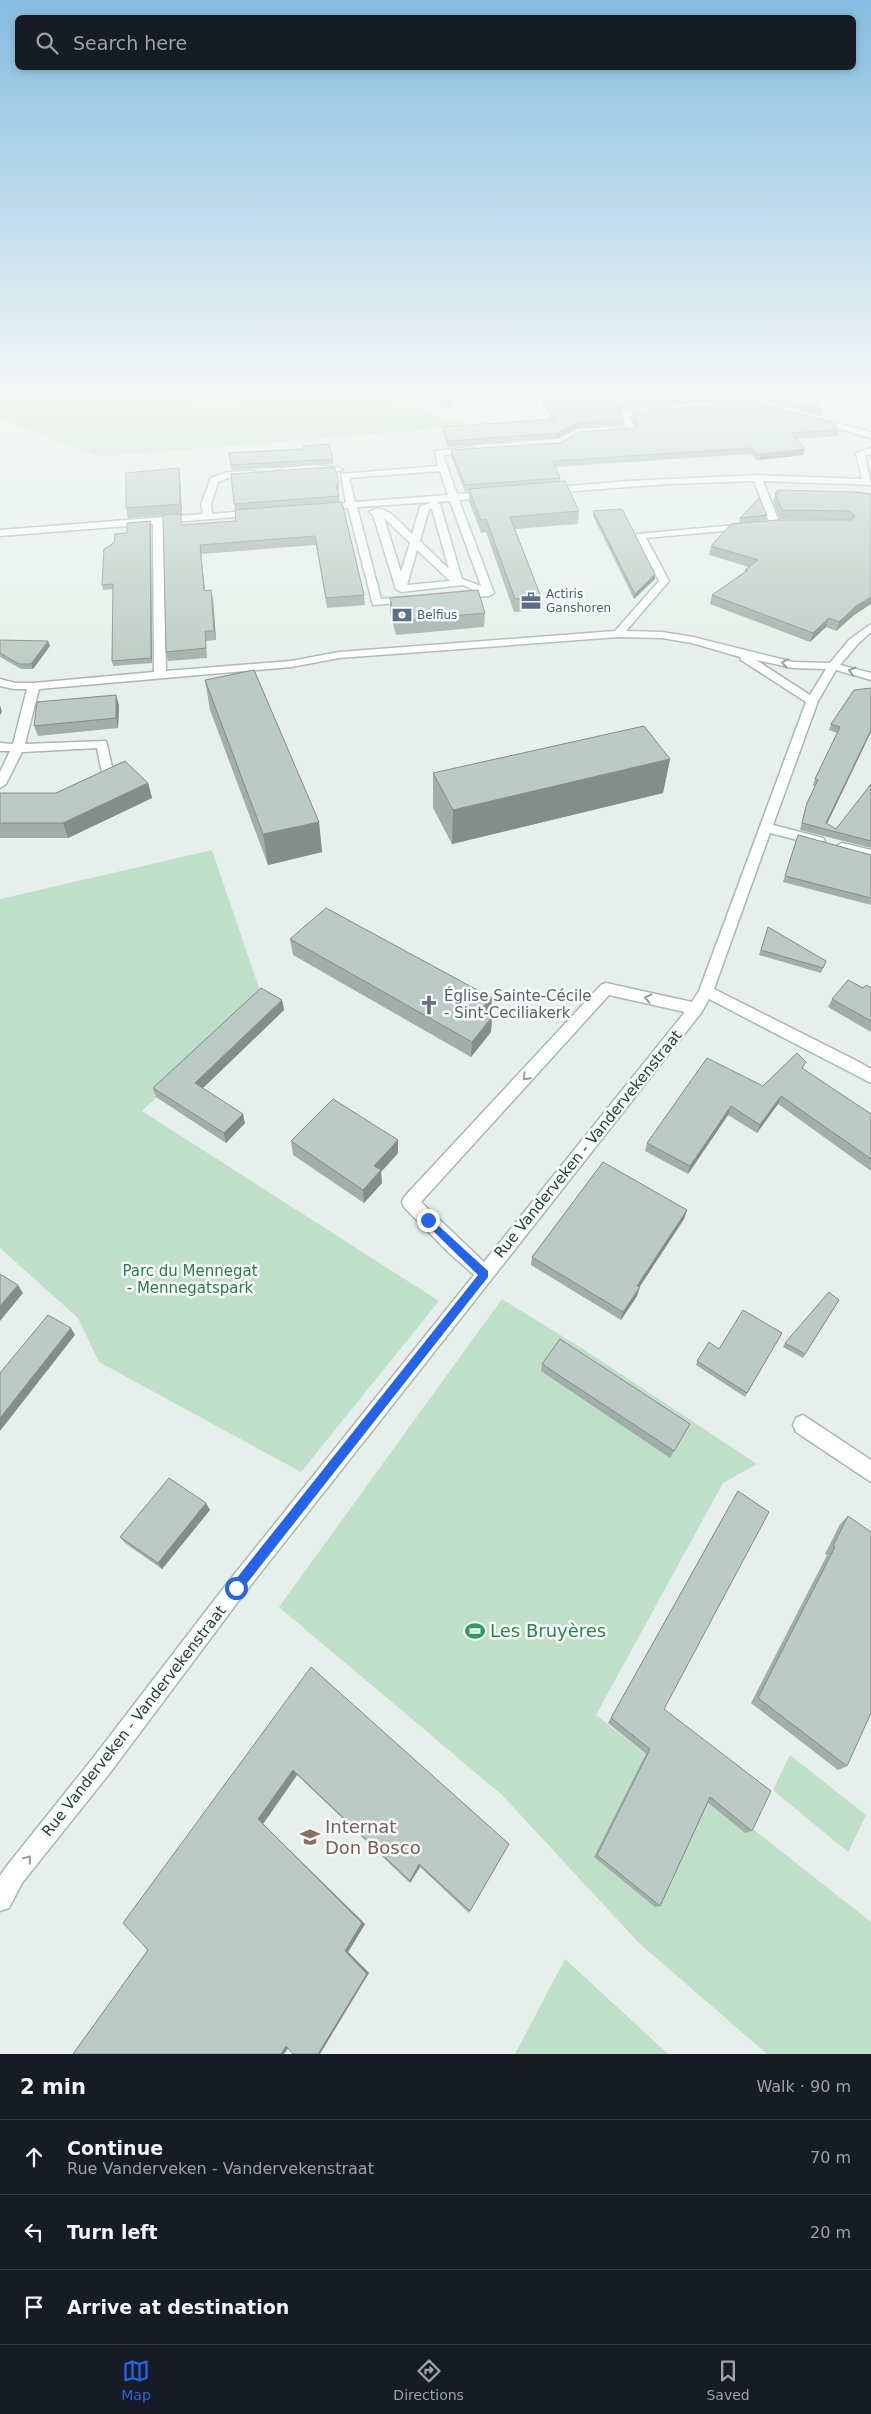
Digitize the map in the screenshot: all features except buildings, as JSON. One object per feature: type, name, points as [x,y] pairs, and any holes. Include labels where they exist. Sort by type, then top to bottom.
[{"type":"street","points":[[208,517],[206,504],[212,486]]},
{"type":"street","points":[[347,486],[376,603]]},
{"type":"street","points":[[450,486],[489,593]]},
{"type":"street","points":[[540,491],[610,486]]},
{"type":"street","points":[[618,634],[664,581],[640,536],[780,524],[761,486]]},
{"type":"street","points":[[316,508],[502,494]]},
{"type":"street","points":[[352,505],[381,513],[424,510]]},
{"type":"street","points":[[401,589],[425,507],[435,505],[458,582]]},
{"type":"street","points":[[0,533],[271,512]]},
{"type":"street","points":[[82,526],[83,513]]},
{"type":"street","points":[[381,513],[458,582]]},
{"type":"street","points":[[381,513],[401,589]]},
{"type":"street","points":[[158,520],[160,676]]},
{"type":"street","points":[[376,603],[401,589],[458,582],[464,582],[489,593]]},
{"type":"street","points":[[376,603],[489,593]]},
{"type":"street","name":"Rue Vanderveken - Vandervekenstraat","points":[[0,1899],[14,1875],[101,1766],[236,1588],[696,1009],[706,991],[812,701],[833,666],[848,648],[871,627]]},
{"type":"street","points":[[0,682],[14,686],[34,686],[291,664],[340,655],[531,639],[618,634],[678,638],[793,665],[833,666],[871,677]]},
{"type":"street","points":[[738,653],[812,701]]},
{"type":"street","points":[[0,784],[18,748],[34,686]]},
{"type":"street","points":[[0,747],[18,748],[102,744],[108,775],[83,788]]},
{"type":"street","points":[[766,828],[871,855]]},
{"type":"street","points":[[484,1274],[454,1247],[410,1202],[606,989],[696,1009]]},
{"type":"street","points":[[706,991],[854,1066],[871,1077]]},
{"type":"street","points":[[803,1425],[871,1472]]},
{"type":"green space","name":"Parc du Mennegat - Mennegatspark","points":[[212,850],[262,997],[142,1111],[439,1301],[301,1472],[99,1362],[78,1318],[0,1248],[0,899]]},
{"type":"green space","name":"Les Bruyères","points":[[502,1299],[583,1349],[757,1464],[723,1483],[596,1715],[745,1833],[749,1826],[871,1922],[871,2054],[767,2054],[639,1943],[502,1795],[279,1607]]},
{"type":"green space","points":[[790,1755],[866,1815],[848,1852],[773,1790]]},
{"type":"green space","points":[[565,1959],[668,2054],[515,2054]]},
{"type":"place","name":"Actiris Ganshoren","points":[[531,601]]},
{"type":"place","name":"Belfius","points":[[402,615]]},
{"type":"place","name":"Église Sainte-Cécile - Sint-Ceciliakerk","points":[[429,1005]]},
{"type":"place","name":"Les Bruyères","points":[[475,1631]]},
{"type":"place","name":"Internat Don Bosco","points":[[310,1837]]},
{"type":"route","points":[[236,1588],[484,1274],[428,1220]]}]
